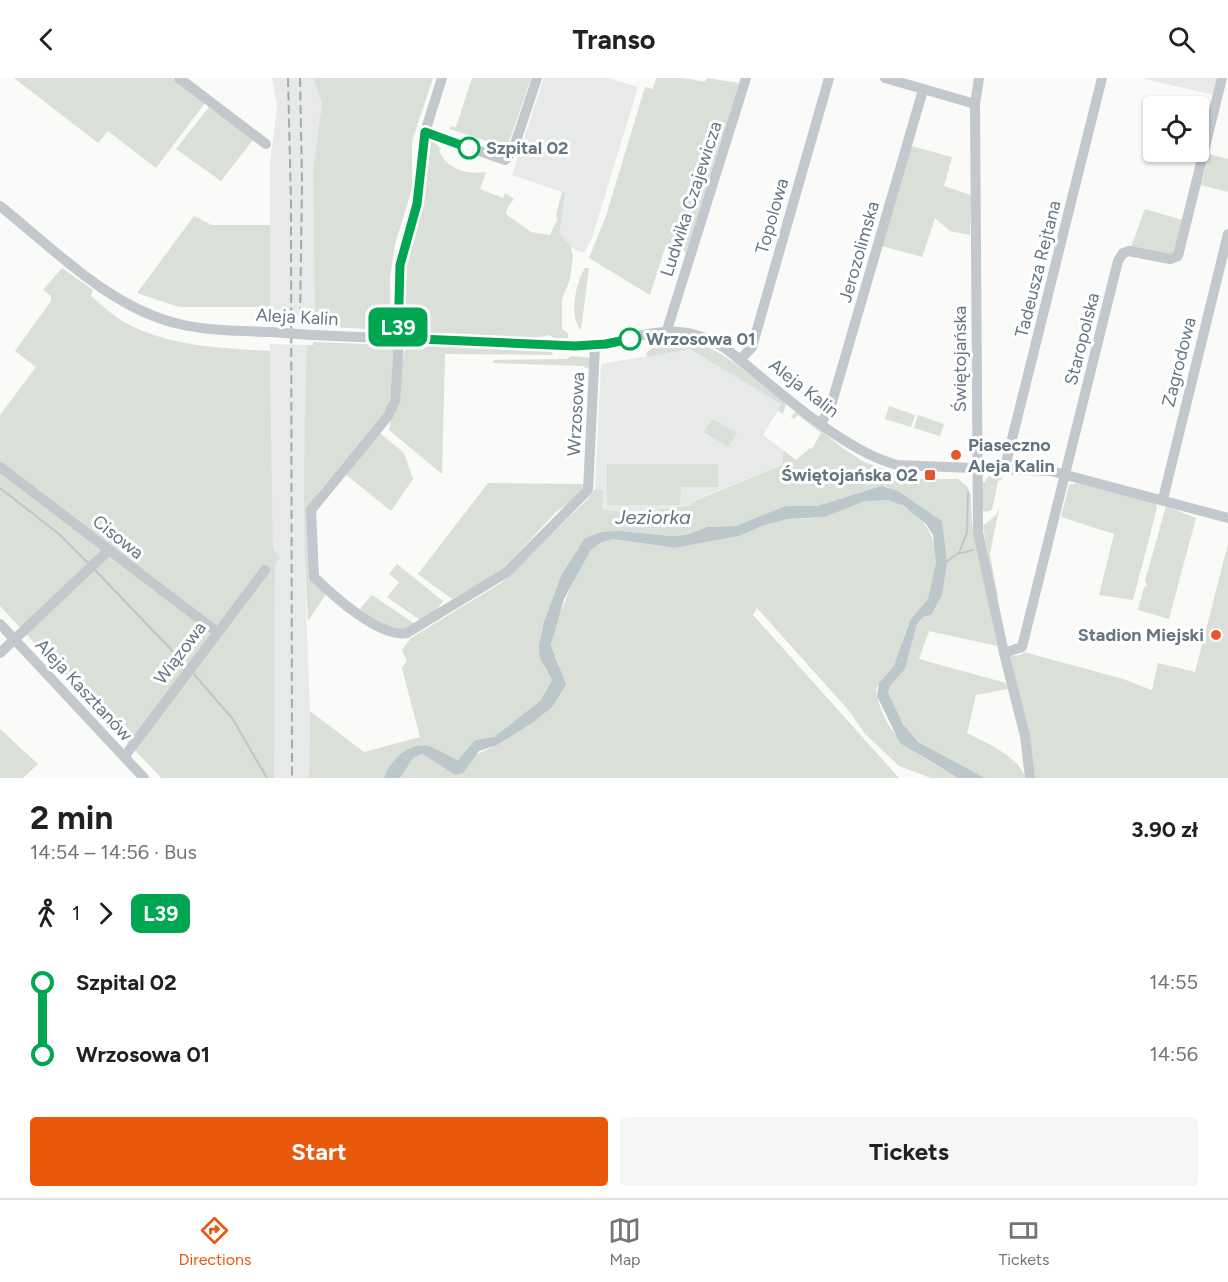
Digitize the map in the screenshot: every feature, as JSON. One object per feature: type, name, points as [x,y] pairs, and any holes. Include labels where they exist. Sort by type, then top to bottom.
[{"type":"street","points":[[179,78],[266,144]]},
{"type":"street","points":[[398,338],[400,265],[417,204],[425,132],[442,78]]},
{"type":"street","points":[[425,132],[499,159],[509,158],[537,78]]},
{"type":"street","name":"Ludwika Czajewicza","points":[[667,330],[746,78]]},
{"type":"street","name":"Topolowa","points":[[740,360],[752,347],[829,78]]},
{"type":"street","points":[[885,78],[975,104]]},
{"type":"street","name":"Świętojańska","points":[[979,78],[975,104],[978,532],[1004,653],[1025,736],[1030,778]]},
{"type":"street","name":"Tadeusza Rejtana","points":[[1005,467],[1102,78]]},
{"type":"street","name":"Staropolska","points":[[1004,653],[1022,647],[1118,261],[1129,251],[1170,259],[1178,256],[1222,78]]},
{"type":"street","name":"Jerozolimska","points":[[821,423],[830,409],[923,90]]},
{"type":"street","name":"Aleja Kalin","points":[[0,206],[120,299],[161,319],[193,327],[312,336],[596,346],[667,330],[686,331],[707,338],[740,360],[858,451],[880,460],[897,465],[1005,467],[1066,474],[1228,518]]},
{"type":"street","name":"Zagrodowa","points":[[1162,499],[1228,234]]},
{"type":"street","name":"Wrzosowa","points":[[398,338],[394,401],[388,416],[314,505],[310,513],[314,577],[385,631],[398,635],[407,633],[507,572],[584,495],[590,485],[596,346]]},
{"type":"street","name":"Cisowa","points":[[0,467],[217,632]]},
{"type":"street","points":[[0,652],[109,550]]},
{"type":"street","name":"Wiązowa","points":[[124,757],[265,570]]},
{"type":"street","name":"Aleja Kasztanów","points":[[0,624],[144,778]]},
{"type":"shaded area","points":[[14,78],[172,78],[205,103],[156,168],[108,131],[98,143]]},
{"type":"shaded area","points":[[272,78],[313,78],[322,103],[313,170],[315,326],[270,323],[270,163],[277,107]]},
{"type":"shaded area","points":[[313,78],[433,78],[412,141],[412,189],[395,244],[390,278],[390,320],[385,330],[315,326],[313,170],[322,103]]},
{"type":"shaded area","points":[[472,78],[531,78],[507,148],[450,129],[451,126],[456,127]]},
{"type":"shaded area","points":[[544,78],[608,78],[638,87],[592,238],[584,253],[549,239],[558,218],[556,216],[562,192],[512,175]]},
{"type":"shaded area","points":[[656,78],[683,78],[705,82],[707,78],[739,83],[686,252],[666,245],[650,295],[589,258],[606,216],[645,87],[653,89]]},
{"type":"shaded area","points":[[1141,78],[1219,78],[1214,95]]},
{"type":"shaded area","points":[[209,107],[253,140],[221,181],[176,149]]},
{"type":"shaded area","points":[[432,140],[441,149],[439,150],[442,157],[452,166],[465,171],[486,172],[480,189],[503,198],[505,193],[514,199],[507,208],[506,214],[531,232],[550,235],[558,218],[556,216],[562,192],[565,193],[559,234],[570,245],[573,256],[570,279],[562,299],[562,329],[568,333],[568,338],[555,339],[550,335],[535,338],[411,332],[404,319],[404,272],[424,199],[427,146]]},
{"type":"shaded area","points":[[911,146],[952,157],[944,186],[971,195],[970,235],[950,231],[935,218],[922,257],[882,246]]},
{"type":"shaded area","points":[[1209,154],[1228,159],[1228,192],[1201,185],[1207,162],[1209,162]]},
{"type":"shaded area","points":[[1145,209],[1186,221],[1175,252],[1169,254],[1131,247]]},
{"type":"shaded area","points":[[194,216],[212,225],[270,225],[270,307],[179,307],[137,293]]},
{"type":"shaded area","points":[[62,268],[93,290],[91,296],[111,313],[141,330],[159,337],[196,345],[270,351],[273,549],[280,558],[275,565],[274,778],[161,778],[0,606],[0,415],[36,367],[15,351],[51,301],[51,296],[43,290]]},
{"type":"shaded area","points":[[585,268],[589,268],[581,330],[577,324],[574,308],[579,282]]},
{"type":"shaded area","points":[[676,338],[706,346],[746,371],[783,401],[786,405],[783,414],[778,411],[781,404],[689,349],[647,357],[646,353],[666,339]]},
{"type":"shaded area","points":[[313,342],[390,345],[395,352],[389,407],[317,494],[308,556],[326,594],[308,621],[304,449],[307,345],[313,345]]},
{"type":"shaded area","points":[[270,344],[307,345],[305,577],[310,711],[309,778],[273,778],[275,565],[280,558],[273,549]]},
{"type":"shaded area","points":[[406,345],[551,351],[553,355],[445,354],[442,474],[389,430]]},
{"type":"shaded area","points":[[688,349],[782,404],[763,435],[783,450],[783,465],[694,500],[688,506],[628,513],[602,509],[602,490],[595,489],[601,364]]},
{"type":"shaded area","points":[[572,356],[590,358],[588,369],[583,366],[493,363],[494,360],[567,359]]},
{"type":"shaded area","points":[[889,406],[915,415],[911,427],[885,419]]},
{"type":"shaded area","points":[[796,411],[864,462],[914,479],[958,479],[967,486],[971,495],[972,523],[997,646],[929,631],[919,659],[1006,683],[1008,689],[976,695],[967,733],[1009,757],[1022,770],[1025,778],[985,778],[975,773],[918,742],[893,708],[888,693],[890,686],[905,669],[917,624],[923,617],[931,615],[942,521],[898,491],[881,486],[817,506],[787,506],[736,526],[707,527],[686,535],[671,536],[620,531],[577,549],[544,666],[552,680],[541,700],[494,737],[475,740],[458,760],[432,747],[385,775],[384,778],[309,778],[310,711],[364,752],[420,737],[402,668],[407,661],[402,650],[411,638],[501,583],[588,499],[595,489],[603,490],[602,509],[628,513],[688,506],[694,501],[783,465],[783,450],[796,460],[810,448],[812,449],[821,433],[798,415],[794,419],[791,417]]},
{"type":"shaded area","points":[[918,415],[944,424],[940,436],[914,428]]},
{"type":"shaded area","points":[[712,419],[737,433],[728,447],[704,432]]},
{"type":"shaded area","points":[[380,433],[404,453],[413,479],[391,511],[344,473]]},
{"type":"shaded area","points":[[607,464],[718,464],[718,487],[681,487],[680,505],[607,505]]},
{"type":"shaded area","points":[[988,476],[999,476],[1003,479],[998,481],[992,510],[986,512],[982,510],[981,482],[985,482]]},
{"type":"shaded area","points":[[488,483],[584,484],[578,496],[555,513],[499,574],[452,599],[418,574]]},
{"type":"shaded area","points":[[1076,483],[1156,503],[1157,508],[1133,600],[1099,595],[1114,534],[1061,517],[1069,485]]},
{"type":"shaded area","points":[[881,486],[898,491],[942,521],[947,563],[942,595],[931,615],[923,617],[917,624],[905,669],[890,686],[888,693],[903,724],[918,742],[985,778],[958,778],[900,743],[877,696],[879,683],[894,666],[910,620],[928,599],[936,563],[933,535],[926,524],[904,506],[888,500],[865,501],[824,517],[788,519],[762,526],[739,536],[675,548],[613,539],[600,543],[590,551],[564,599],[551,645],[566,685],[552,707],[534,722],[497,745],[479,751],[463,773],[455,775],[422,754],[413,758],[400,778],[384,778],[396,758],[416,746],[432,747],[458,760],[475,740],[494,737],[541,700],[552,680],[540,658],[539,646],[544,622],[562,574],[585,538],[602,532],[620,531],[671,536],[686,535],[707,527],[736,526],[786,506],[817,506]]},
{"type":"shaded area","points":[[881,499],[898,503],[912,511],[923,522],[936,549],[937,565],[935,581],[929,597],[909,623],[896,661],[877,687],[877,696],[889,726],[898,737],[919,755],[958,778],[931,778],[899,766],[865,734],[850,712],[757,608],[753,615],[899,778],[400,778],[413,758],[422,754],[445,769],[497,745],[534,722],[552,707],[559,664],[551,645],[558,618],[577,572],[590,551],[600,543],[613,539],[675,548],[739,536],[762,526],[788,519],[817,518],[865,501]]},
{"type":"shaded area","points":[[1166,506],[1196,518],[1169,619],[1138,610],[1144,587],[1147,586],[1145,581]]},
{"type":"shaded area","points":[[999,508],[990,554],[998,598],[995,599],[983,526],[996,515]]},
{"type":"shaded area","points":[[1228,544],[1228,778],[1035,778],[1008,656],[1021,655],[1024,652],[1123,679],[1152,690],[1158,663],[1195,672]]},
{"type":"shaded area","points":[[397,564],[443,601],[435,612],[420,620],[387,597],[399,582],[389,574]]},
{"type":"shaded area","points":[[372,595],[415,624],[407,630],[380,625],[360,609]]},
{"type":"shaded area","points":[[0,729],[38,764],[23,778],[0,778]]},
{"type":"waterway","points":[[0,488],[59,534],[88,563]]},
{"type":"waterway","points":[[959,553],[967,532],[968,493]]},
{"type":"waterway","points":[[946,562],[957,554],[973,550]]},
{"type":"waterway","points":[[95,570],[184,663]]},
{"type":"waterway","points":[[192,672],[232,718],[267,778]]},
{"type":"railway","points":[[288,78],[291,203],[292,778]]},
{"type":"railway","points":[[300,78],[302,183],[300,321]]},
{"type":"bus line","name":"L39","points":[[469,148],[425,132],[417,204],[400,265],[398,338],[575,346],[596,346],[630,339]]},
{"type":"place","name":"Szpital 02","points":[[469,148]]},
{"type":"place","name":"Wrzosowa 01","points":[[630,339]]},
{"type":"place","name":"Piaseczno Aleja Kalin","points":[[956,455]]},
{"type":"place","name":"Świętojańska 02","points":[[930,475]]},
{"type":"place","name":"Stadion Miejski","points":[[1216,635]]},
{"type":"water label","name":"Jeziorka","points":[[653,517]]}]
